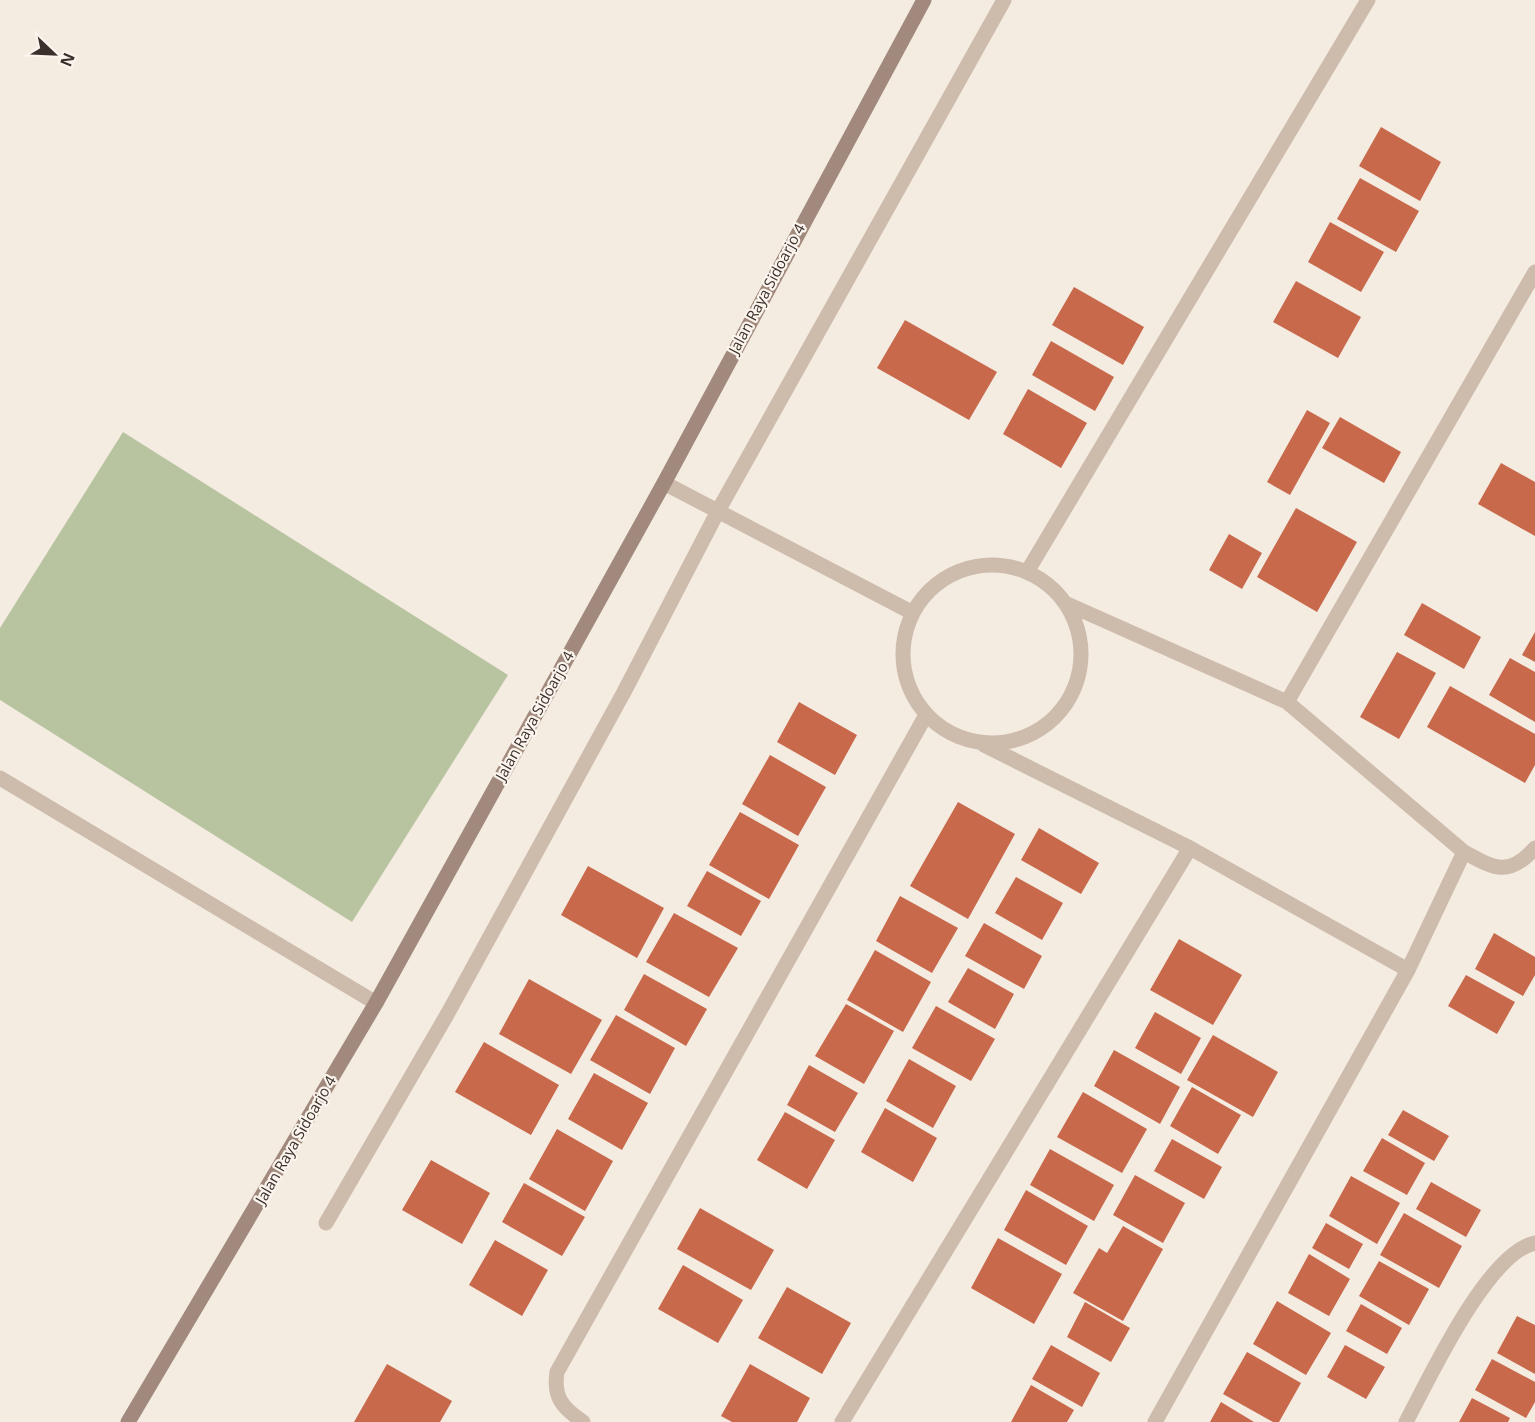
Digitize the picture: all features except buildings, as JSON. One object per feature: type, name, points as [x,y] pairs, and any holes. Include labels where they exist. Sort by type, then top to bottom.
[{"type":"street","name":"Jalan Raya Sidoarjo 4","points":[[128,1422],[376,1003],[664,483],[924,0]]},
{"type":"street","points":[[326,1223],[448,1013],[624,692],[718,511],[1004,0]]},
{"type":"street","points":[[1026,572],[1368,0]]},
{"type":"street","points":[[1287,702],[1535,272]]},
{"type":"street","points":[[664,483],[913,613]]},
{"type":"street","points":[[981,744],[1007,742],[1031,734],[1052,720],[1068,700],[1078,676],[1081,650],[1076,625],[1065,603],[1048,585],[1026,572],[994,566],[962,570],[942,580],[925,595],[913,613],[906,633],[903,655],[905,677],[913,697],[926,715],[942,729],[981,744],[1190,848],[1408,970]]},
{"type":"street","points":[[1065,603],[1287,702],[1464,852],[1488,865],[1507,868],[1521,863],[1535,848]]},
{"type":"street","points":[[583,1422],[562,1404],[555,1389],[557,1372],[926,715]]},
{"type":"street","points":[[0,778],[376,1003]]},
{"type":"street","points":[[842,1422],[1190,848]]},
{"type":"street","points":[[1155,1422],[1408,970],[1464,852]]},
{"type":"street","points":[[1406,1422],[1471,1304],[1508,1258],[1526,1245],[1535,1243]]},
{"type":"green space","points":[[123,432],[508,675],[352,922],[0,700],[0,628]]}]
